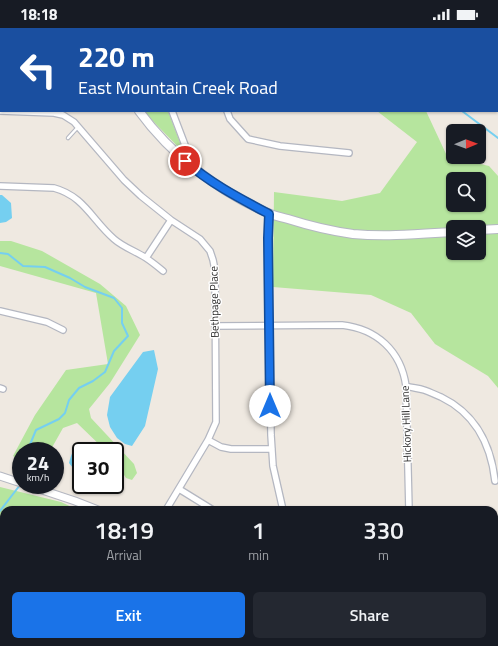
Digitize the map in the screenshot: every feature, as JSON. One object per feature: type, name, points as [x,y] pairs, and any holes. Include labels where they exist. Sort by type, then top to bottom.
[{"type":"main road","points":[[140,112],[168,145],[194,168],[228,192],[269,214],[328,230],[354,234],[383,235],[446,232]]},
{"type":"main road","points":[[486,230],[498,229]]},
{"type":"street","name":"Bethpage Place","points":[[27,112],[54,113],[69,118],[78,126],[140,196],[171,220],[200,239],[210,252],[213,260],[216,422],[208,440],[168,506]]},
{"type":"street","points":[[172,112],[194,168]]},
{"type":"street","points":[[227,112],[230,119],[248,139],[280,146],[349,154]]},
{"type":"street","points":[[0,186],[54,188],[71,194],[80,201],[120,244],[146,258],[163,270]]},
{"type":"street","points":[[269,214],[268,238],[272,449],[273,466],[282,506]]},
{"type":"street","points":[[146,258],[171,220]]},
{"type":"street","points":[[0,318],[1,311],[47,322],[63,330]]},
{"type":"street","name":"Hickory Hill Lane","points":[[215,326],[342,325],[364,330],[379,338],[396,357],[403,371],[406,386],[409,506]]},
{"type":"street","points":[[406,386],[424,390],[447,400],[457,406],[468,417],[479,430],[485,442],[491,457],[496,482]]},
{"type":"street","points":[[208,440],[226,448],[272,449]]},
{"type":"street","points":[[2,477],[12,480]]},
{"type":"street","points":[[179,489],[207,506]]},
{"type":"street","points":[[53,494],[87,506]]},
{"type":"lane","points":[[68,138],[78,126]]},
{"type":"green space","points":[[145,112],[168,112],[184,153]]},
{"type":"green space","points":[[378,112],[426,112],[446,154],[446,164],[481,164],[489,166],[498,176],[498,388],[488,376],[435,344],[411,313],[371,295],[273,287],[274,192],[342,201],[380,193],[417,142]]},
{"type":"green space","points":[[0,241],[11,241],[42,251],[100,284],[126,306],[140,335],[110,383],[89,409],[91,418],[113,442],[97,442],[77,423],[63,428],[55,442],[21,442],[35,415],[66,370],[108,364],[96,293],[0,266]]},
{"type":"green space","points":[[124,453],[134,464],[137,473],[132,480],[126,478],[124,475]]},
{"type":"green space","points":[[0,487],[12,490],[12,494],[28,494],[61,502],[70,506],[0,506]]},
{"type":"water","points":[[0,195],[11,203],[12,218],[6,222],[0,223]]},
{"type":"water","points":[[154,350],[158,369],[145,426],[132,446],[125,444],[117,438],[110,427],[107,415],[110,397],[143,352]]},
{"type":"water","points":[[72,453],[72,467],[69,463]]},
{"type":"waterway","points":[[463,112],[498,138]]},
{"type":"waterway","points":[[0,253],[8,254],[23,266],[45,267],[70,278],[85,287],[114,298],[122,308],[122,323],[128,336],[114,351],[105,372],[93,381],[79,388],[69,400],[65,413],[59,419],[36,430],[31,442]]},
{"type":"waterway","points":[[4,506],[13,494]]},
{"type":"route","points":[[185,161],[220,187],[269,214],[270,406]]}]
